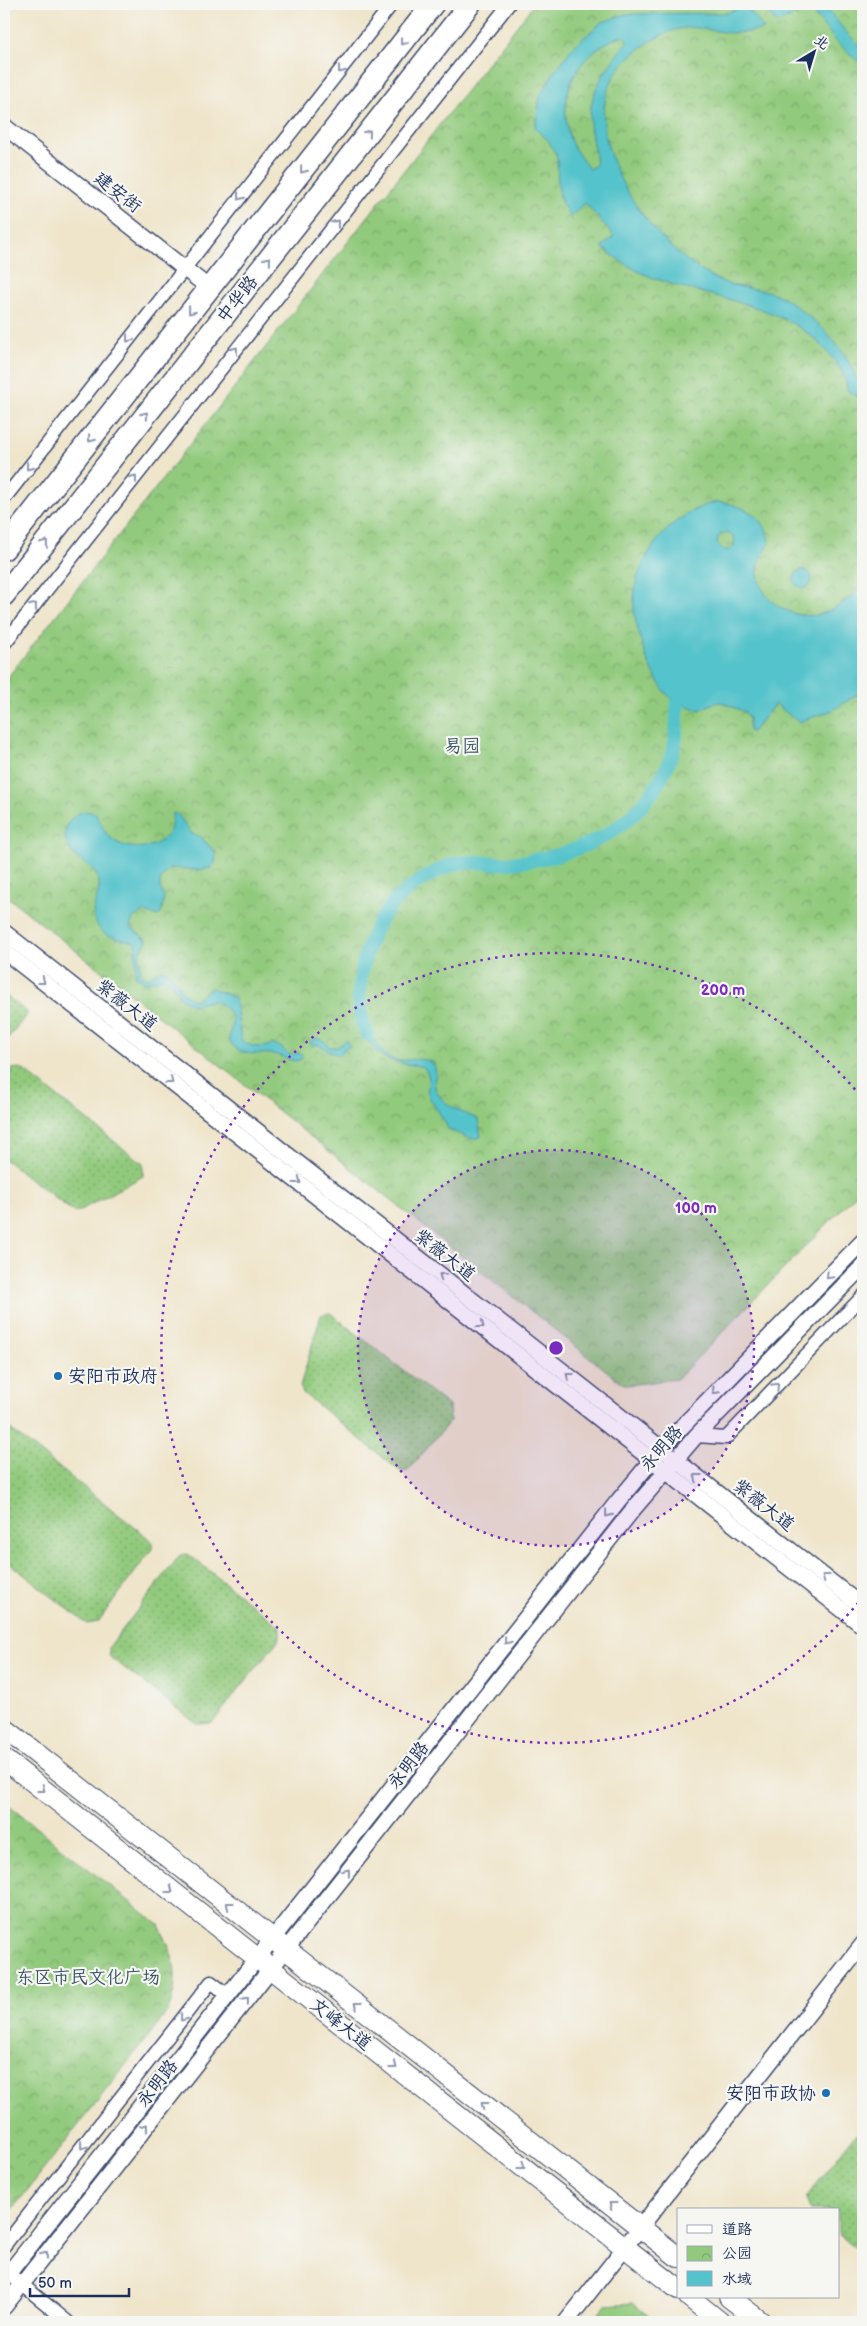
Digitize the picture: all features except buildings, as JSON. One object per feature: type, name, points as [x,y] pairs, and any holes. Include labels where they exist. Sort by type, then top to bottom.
[{"type":"highway","name":"中华路","points":[[4,549],[433,4]]},
{"type":"highway","name":"中华路","points":[[4,595],[470,4]]},
{"type":"main road","name":"文峰大道","points":[[4,1728],[677,2256]]},
{"type":"main road","name":"文峰大道","points":[[4,1759],[677,2288]]},
{"type":"main road","points":[[690,2298],[720,2322]]},
{"type":"main road","points":[[731,2298],[761,2322]]},
{"type":"street","points":[[4,499],[392,4]]},
{"type":"street","points":[[4,644],[509,4]]},
{"type":"street","name":"建安街","points":[[4,126],[210,288]]},
{"type":"street","name":"紫薇大道","points":[[4,932],[657,1454],[863,1626]]},
{"type":"street","name":"紫薇大道","points":[[4,951],[657,1454]]},
{"type":"street","name":"永明路","points":[[4,2307],[264,1963],[657,1454],[714,1392],[863,1241]]},
{"type":"street","name":"永明路","points":[[279,1944],[670,1465],[696,1436],[863,1266]]},
{"type":"street","points":[[696,1436],[726,1438],[863,1296]]},
{"type":"street","name":"紫薇大道","points":[[670,1465],[863,1607]]},
{"type":"street","points":[[566,2322],[863,1944]]},
{"type":"street","name":"永明路","points":[[6,2276],[228,1995],[264,1963]]},
{"type":"street","points":[[4,2246],[211,1982],[228,1995]]},
{"type":"street","points":[[6,2276],[22,2284],[68,2322]]},
{"type":"green space","name":"易园","points":[[534,4],[863,4],[863,1187],[677,1379],[627,1385],[622,1383],[4,894],[4,682]]},
{"type":"green space","points":[[4,994],[28,1013],[4,1043]]},
{"type":"green space","points":[[21,1068],[143,1164],[143,1176],[75,1213],[4,1159],[4,1078],[11,1069]]},
{"type":"green space","points":[[330,1313],[449,1406],[450,1421],[408,1471],[401,1472],[303,1393],[300,1386],[321,1315]]},
{"type":"green space","points":[[4,1424],[152,1541],[152,1549],[98,1622],[87,1624],[4,1559]]},
{"type":"green space","points":[[188,1554],[280,1627],[280,1638],[212,1723],[197,1724],[110,1657],[109,1647],[180,1555]]},
{"type":"green space","name":"东区市民文化广场","points":[[4,1802],[159,1925],[169,1947],[175,1977],[168,2011],[4,2220]]},
{"type":"green space","points":[[858,2134],[863,2135],[863,2254],[840,2236],[840,2208],[809,2208],[806,2198],[852,2138]]},
{"type":"green space","points":[[632,2303],[656,2322],[592,2322],[606,2305]]},
{"type":"water","points":[[761,4],[788,4],[798,14],[777,23]]},
{"type":"water","points":[[806,4],[823,4],[863,49],[863,66],[836,41]]},
{"type":"water","points":[[746,6],[764,29],[738,33],[695,28],[672,31],[647,43],[615,75],[605,103],[605,134],[614,165],[630,195],[650,224],[673,248],[696,267],[726,283],[768,291],[782,297],[816,322],[834,341],[849,363],[860,387],[863,400],[847,390],[843,374],[834,360],[816,341],[796,326],[774,314],[678,286],[633,269],[602,247],[614,236],[585,203],[570,217],[561,202],[557,156],[548,140],[535,128],[540,96],[554,72],[573,47],[602,22],[626,14],[726,13]],"holes":[[[621,36],[625,37],[627,42],[602,77],[594,96],[590,118],[596,165],[589,169],[574,148],[569,135],[566,118],[569,88],[583,62],[593,52],[606,43]]]},
{"type":"water","points":[[717,502],[726,503],[744,509],[759,519],[768,534],[769,544],[758,568],[759,579],[769,599],[788,611],[810,616],[821,614],[838,606],[863,587],[863,691],[833,710],[799,722],[775,704],[752,732],[749,731],[749,718],[745,712],[721,702],[699,710],[678,702],[668,695],[660,685],[650,666],[640,638],[634,608],[635,590],[639,572],[658,540],[670,527],[700,507]],"holes":[[[727,533],[734,538],[734,546],[729,550],[722,549],[717,540],[721,534]]]},
{"type":"water","points":[[803,570],[809,573],[812,579],[809,585],[803,588],[797,585],[794,579],[797,573]]},
{"type":"water","points":[[84,811],[96,813],[104,831],[109,837],[119,843],[135,848],[152,845],[166,837],[171,828],[172,814],[175,813],[192,834],[200,836],[216,853],[215,863],[211,868],[200,870],[170,868],[160,881],[160,888],[164,897],[161,914],[156,916],[144,912],[133,918],[130,927],[147,940],[139,955],[141,975],[148,978],[160,969],[167,972],[172,975],[184,994],[195,1000],[211,988],[235,998],[241,1040],[257,1047],[273,1044],[281,1047],[289,1055],[299,1053],[303,1056],[300,1060],[271,1054],[251,1054],[239,1050],[229,1040],[233,1018],[220,1004],[212,1001],[194,1005],[182,999],[171,982],[163,978],[146,982],[136,976],[136,943],[106,934],[97,924],[94,910],[99,891],[98,878],[93,869],[74,855],[65,838],[66,827],[69,822]]},
{"type":"water","points":[[367,1034],[371,1036],[385,1055],[390,1058],[395,1060],[425,1060],[433,1064],[436,1070],[435,1087],[438,1093],[442,1099],[453,1107],[478,1119],[481,1137],[469,1138],[448,1129],[428,1094],[429,1079],[424,1067],[399,1063],[386,1058],[368,1040],[364,1040],[362,1036]]},
{"type":"water","points":[[315,1038],[323,1040],[329,1047],[338,1047],[346,1040],[350,1046],[344,1049],[340,1055],[316,1044],[311,1046],[309,1044]]},
{"type":"waterway","points":[[367,1034],[359,1004],[362,970],[372,937],[393,903],[406,891],[423,880],[439,870],[454,864],[469,862],[509,863],[561,854],[585,846],[626,820],[644,803],[659,782],[671,757],[676,737],[678,701]]},
{"type":"place","name":"安阳市政府","points":[[58,1376]]},
{"type":"place","name":"安阳市政协","points":[[826,2093]]}]
